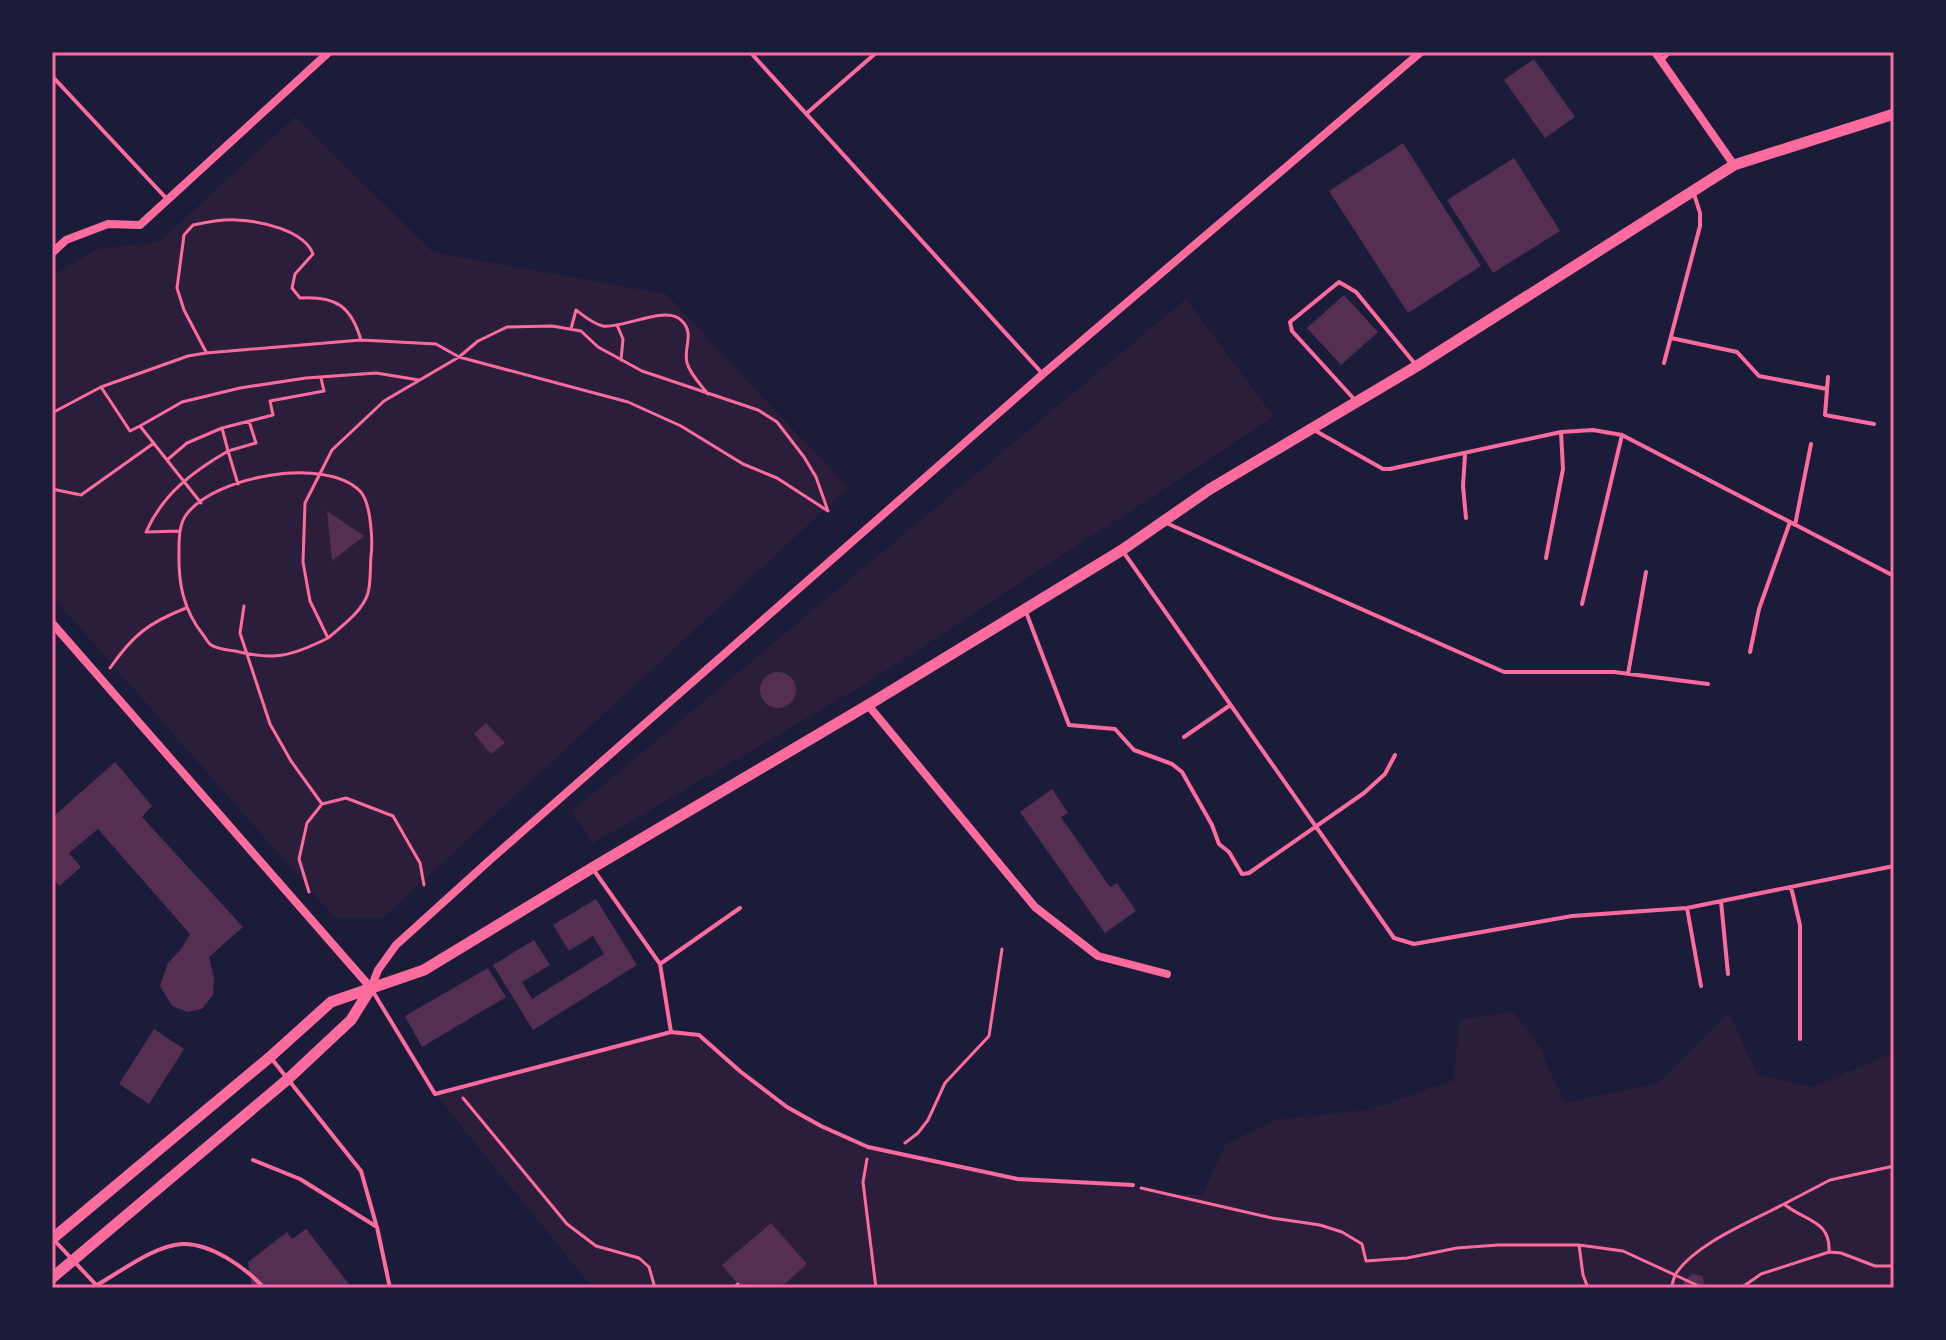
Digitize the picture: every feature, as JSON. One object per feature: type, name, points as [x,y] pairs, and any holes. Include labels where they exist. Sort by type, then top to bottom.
[{"type":"street","points":[[52,253],[66,240],[108,224],[140,225],[329,52]]},
{"type":"street","points":[[52,1278],[288,1079],[351,1020],[378,970],[400,941],[1043,374],[1421,52]]},
{"type":"street","points":[[1655,52],[1734,165]]},
{"type":"street","points":[[52,1239],[270,1057],[331,1002],[424,970],[1122,550],[1161,521],[1417,366],[1734,165],[1894,114]]},
{"type":"street","points":[[52,623],[371,988]]},
{"type":"street","points":[[868,705],[1035,907],[1098,956],[1167,974]]},
{"type":"lane","points":[[750,52],[1043,374]]},
{"type":"lane","points":[[807,113],[877,52]]},
{"type":"lane","points":[[1661,61],[1670,52]]},
{"type":"lane","points":[[52,76],[168,200]]},
{"type":"lane","points":[[1664,363],[1700,226],[1700,213],[1693,192]]},
{"type":"lane","points":[[1357,402],[1292,331],[1290,322],[1339,282],[1356,292],[1417,366]]},
{"type":"lane","points":[[1671,338],[1737,352],[1744,356],[1759,376],[1827,389]]},
{"type":"lane","points":[[1828,377],[1825,415],[1874,424]]},
{"type":"lane","points":[[1312,429],[1383,469],[1465,455],[1561,432],[1593,430],[1622,435],[1894,576]]},
{"type":"lane","points":[[1546,558],[1563,469],[1561,432]]},
{"type":"lane","points":[[1582,604],[1622,435]]},
{"type":"lane","points":[[1750,652],[1759,609],[1793,524],[1811,444]]},
{"type":"lane","points":[[1465,455],[1463,486],[1466,518]]},
{"type":"lane","points":[[1161,521],[1504,672],[1628,674],[1708,684]]},
{"type":"lane","points":[[1122,550],[1394,938],[1408,944],[1572,916],[1687,908],[1894,866]]},
{"type":"lane","points":[[1628,674],[1646,572]]},
{"type":"lane","points":[[1025,609],[1069,725],[1115,729],[1134,750],[1172,764],[1182,772],[1219,844],[1229,852],[1242,874],[1249,873],[1364,793],[1385,774],[1395,755]]},
{"type":"lane","points":[[1184,737],[1229,706]]},
{"type":"lane","points":[[592,868],[660,964],[671,1032]]},
{"type":"lane","points":[[1791,887],[1800,925],[1800,1039]]},
{"type":"lane","points":[[1721,901],[1728,974]]},
{"type":"lane","points":[[660,964],[740,908]]},
{"type":"lane","points":[[1687,908],[1701,986]]},
{"type":"lane","points":[[371,988],[435,1094],[671,1032],[699,1035],[787,1107],[868,1147],[1018,1179],[1133,1185]]},
{"type":"lane","points":[[270,1057],[361,1171],[390,1288]]},
{"type":"lane","points":[[253,1160],[300,1179],[377,1227]]},
{"type":"lane","points":[[52,1239],[98,1286],[153,1254],[183,1244],[239,1264],[264,1288]]},
{"type":"path","points":[[206,353],[184,310],[177,288],[184,235],[193,225],[235,219],[295,235],[310,247],[313,254],[295,274],[292,288],[300,298],[314,297],[345,306],[356,323],[361,340]]},
{"type":"path","points":[[571,329],[576,310],[603,326],[662,315],[677,316],[689,330],[686,361],[708,394]]},
{"type":"path","points":[[52,413],[101,387],[188,356],[361,340],[436,344],[459,357],[628,402],[681,426],[743,464],[777,478],[828,511],[816,477],[804,457],[777,422],[758,410],[642,371],[598,347],[581,331],[540,325],[507,327],[478,341],[459,357],[384,401],[332,450],[305,503],[303,562],[310,601],[328,638]]},
{"type":"path","points":[[617,325],[624,346],[621,360]]},
{"type":"path","points":[[101,387],[130,431],[182,402],[240,388],[376,373],[421,380]]},
{"type":"path","points":[[167,460],[187,443],[222,428],[273,415],[270,401],[324,391],[321,378]]},
{"type":"path","points":[[179,531],[146,532],[155,510],[172,491],[205,464],[228,451],[256,443],[249,421]]},
{"type":"path","points":[[140,426],[201,503]]},
{"type":"path","points":[[222,428],[238,484]]},
{"type":"path","points":[[52,489],[81,495],[154,443]]},
{"type":"path","points":[[266,475],[319,475],[344,481],[362,493],[368,508],[372,550],[368,592],[359,609],[328,638],[304,650],[269,658],[211,645],[186,608],[178,568],[179,531],[186,515],[201,503],[238,484],[266,475]]},
{"type":"path","points":[[244,606],[240,633],[270,724],[291,761],[322,804]]},
{"type":"path","points":[[100,679],[128,642],[159,619],[186,608]]},
{"type":"path","points":[[309,892],[299,859],[307,823],[322,804],[346,798],[393,816],[420,863],[424,885]]},
{"type":"path","points":[[902,1144],[918,1133],[935,1109],[945,1083],[989,1036],[1002,949]]},
{"type":"path","points":[[455,1088],[567,1224],[596,1246],[639,1258],[649,1267],[655,1288]]},
{"type":"path","points":[[868,1147],[863,1182],[876,1288]]},
{"type":"path","points":[[1671,1288],[1675,1275],[1685,1261],[1729,1231],[1830,1180],[1894,1166]]},
{"type":"path","points":[[1133,1185],[1272,1218],[1320,1225],[1356,1240],[1365,1251],[1366,1261],[1407,1258],[1457,1248],[1579,1245],[1623,1251],[1703,1288]]},
{"type":"path","points":[[1784,1204],[1826,1231],[1830,1240],[1829,1252]]},
{"type":"path","points":[[1579,1245],[1588,1288]]},
{"type":"path","points":[[1741,1288],[1761,1274],[1829,1252],[1841,1253],[1875,1266],[1894,1266]]},
{"type":"path","points":[[733,1288],[738,1284]]},
{"type":"shaded area","points":[[295,117],[433,252],[666,294],[848,488],[383,918],[335,918],[52,596],[52,276],[97,249],[159,242]]},
{"type":"shaded area","points":[[1186,299],[1274,417],[867,683],[592,844],[572,811]]},
{"type":"shaded area","points":[[1513,1012],[1538,1044],[1565,1103],[1659,1083],[1729,1013],[1757,1074],[1813,1087],[1894,1052],[1894,1288],[593,1288],[435,1094],[671,1032],[699,1035],[787,1107],[868,1147],[1018,1179],[1133,1185],[1162,1194],[1202,1195],[1226,1144],[1275,1120],[1372,1109],[1454,1080],[1459,1020]]},
{"type":"building","points":[[1534,59],[1575,117],[1545,138],[1504,80]]},
{"type":"building","points":[[1403,143],[1481,266],[1408,313],[1329,191]]},
{"type":"building","points":[[1514,158],[1560,231],[1493,273],[1447,200]]},
{"type":"building","points":[[1344,295],[1378,332],[1341,365],[1307,328]]},
{"type":"building","points":[[327,511],[364,536],[332,561]]},
{"type":"building","points":[[778,672],[791,677],[796,690],[791,703],[778,708],[765,703],[760,690],[765,677]]},
{"type":"building","points":[[486,723],[505,743],[491,754],[474,734]]},
{"type":"building","points":[[115,762],[152,806],[142,817],[243,927],[209,957],[214,978],[213,995],[202,1009],[188,1012],[172,1006],[160,986],[168,963],[190,934],[98,829],[69,853],[81,867],[59,886],[52,878],[52,814],[54,816]]},
{"type":"building","points":[[1052,789],[1068,813],[1061,817],[1110,887],[1117,883],[1136,911],[1105,933],[1020,812]]},
{"type":"building","points":[[596,899],[637,965],[533,1030],[493,965],[534,940],[550,965],[522,982],[532,999],[604,954],[593,936],[569,951],[553,925]]},
{"type":"building","points":[[488,968],[506,997],[422,1047],[405,1016]]},
{"type":"building","points":[[154,1029],[184,1049],[149,1104],[119,1084]]},
{"type":"building","points":[[771,1223],[807,1264],[780,1288],[741,1288],[722,1265]]},
{"type":"building","points":[[306,1229],[352,1288],[252,1288],[248,1262],[287,1232],[292,1239]]},
{"type":"building","points":[[1692,1274],[1702,1276],[1706,1288],[1683,1288],[1684,1281]]}]
